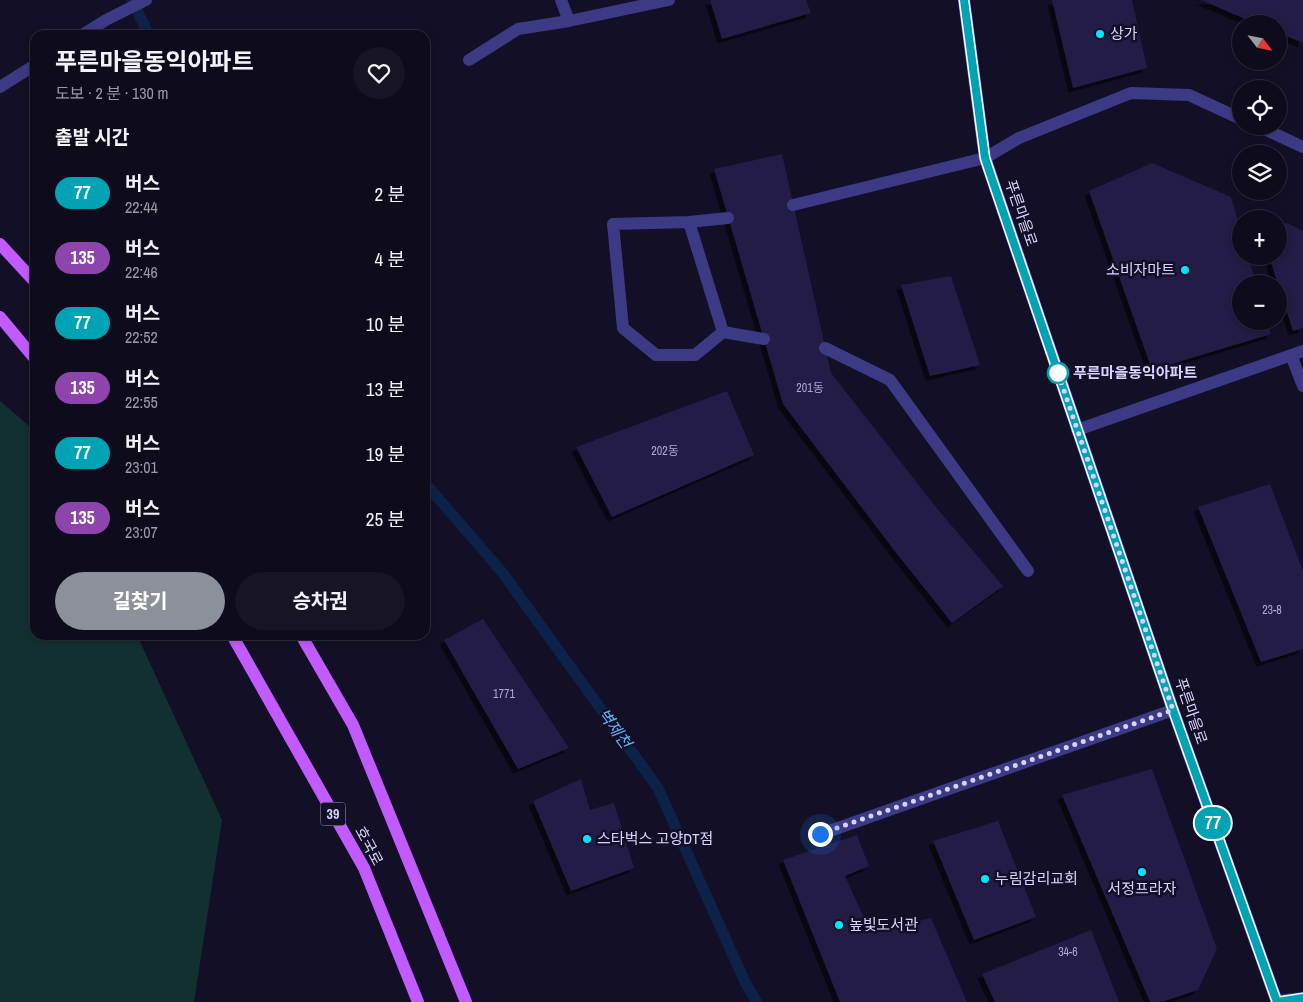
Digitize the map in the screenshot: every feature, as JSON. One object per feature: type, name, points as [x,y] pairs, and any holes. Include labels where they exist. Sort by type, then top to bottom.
[{"type":"main road","points":[[0,244],[30,277]]},
{"type":"main road","points":[[0,317],[30,353]]},
{"type":"main road","name":"호국로","points":[[235,640],[364,868],[418,1002]]},
{"type":"main road","name":"호국로","points":[[304,640],[353,725],[466,1002]]},
{"type":"street","points":[[90,30],[146,0]]},
{"type":"street","points":[[561,0],[569,21]]},
{"type":"street","points":[[469,60],[518,29],[569,21],[669,0]]},
{"type":"street","name":"푸른마을로","points":[[964,0],[985,158],[1077,430],[1173,710],[1277,1002],[1303,998]]},
{"type":"street","points":[[0,87],[30,68]]},
{"type":"street","points":[[793,205],[985,158],[1019,138],[1131,93],[1190,95],[1232,115]]},
{"type":"street","points":[[1277,135],[1303,147]]},
{"type":"street","points":[[728,218],[689,222],[613,224],[623,328],[656,355],[695,355],[723,332],[764,339]]},
{"type":"street","points":[[689,222],[723,332]]},
{"type":"street","points":[[825,348],[890,380],[1028,571]]},
{"type":"street","points":[[1077,430],[1297,353],[1303,386]]},
{"type":"street","points":[[820,834],[1173,710]]},
{"type":"green space","points":[[0,401],[30,427],[30,640],[139,640],[222,820],[194,1002],[0,1002]]},
{"type":"building","points":[[710,0],[806,0],[811,13],[722,39]]},
{"type":"building","name":"상가","points":[[1052,0],[1132,0],[1147,68],[1073,88]]},
{"type":"building","points":[[1201,0],[1303,0],[1303,43],[1288,37],[1288,15],[1236,15]]},
{"type":"building","points":[[782,154],[831,373],[940,512],[1003,586],[952,623],[783,404],[714,169]]},
{"type":"building","name":"소비자마트","points":[[1152,163],[1231,197],[1235,210],[1232,210],[1232,265],[1251,265],[1253,275],[1232,275],[1232,330],[1270,330],[1271,334],[1152,370],[1089,191]]},
{"type":"building","points":[[1287,223],[1303,231],[1303,328],[1293,331],[1287,312],[1287,275],[1275,275],[1272,265],[1287,265]]},
{"type":"building","points":[[951,276],[980,365],[930,376],[901,285]]},
{"type":"building","points":[[727,391],[754,455],[612,517],[576,447]]},
{"type":"building","points":[[1270,484],[1303,571],[1303,649],[1261,662],[1198,507]]},
{"type":"building","points":[[483,619],[569,748],[518,769],[444,640]]},
{"type":"building","name":"서정프라자","points":[[1152,769],[1217,949],[1198,990],[1162,1002],[1150,1002],[1062,795]]},
{"type":"building","name":"스타벅스 고양DT점","points":[[581,779],[590,810],[614,803],[634,868],[571,891],[533,801]]},
{"type":"building","name":"누림감리교회","points":[[998,821],[1036,917],[974,940],[933,841]]},
{"type":"building","name":"높빛도서관","points":[[857,835],[869,866],[845,876],[871,933],[931,918],[967,1002],[840,1002],[783,860]]},
{"type":"building","points":[[1091,930],[1119,1002],[995,1002],[982,974]]},
{"type":"waterway","name":"벽제천","points":[[132,0],[147,30]]},
{"type":"waterway","name":"벽제천","points":[[430,489],[502,572],[658,788],[745,982],[757,1002]]},
{"type":"bus line","name":"77","points":[[964,0],[985,158],[991,176],[1173,710],[1277,1002],[1303,998]]},
{"type":"place","name":"상가","points":[[1100,34]]},
{"type":"place","name":"소비자마트","points":[[1185,270]]},
{"type":"place","name":"푸른마을동익아파트","points":[[1058,373]]},
{"type":"place","name":"스타벅스 고양DT점","points":[[587,839]]},
{"type":"place","name":"서정프라자","points":[[1142,872]]},
{"type":"place","name":"누림감리교회","points":[[985,879]]},
{"type":"place","name":"높빛도서관","points":[[839,925]]},
{"type":"route","points":[[820,834],[1173,710],[1058,373]]}]
